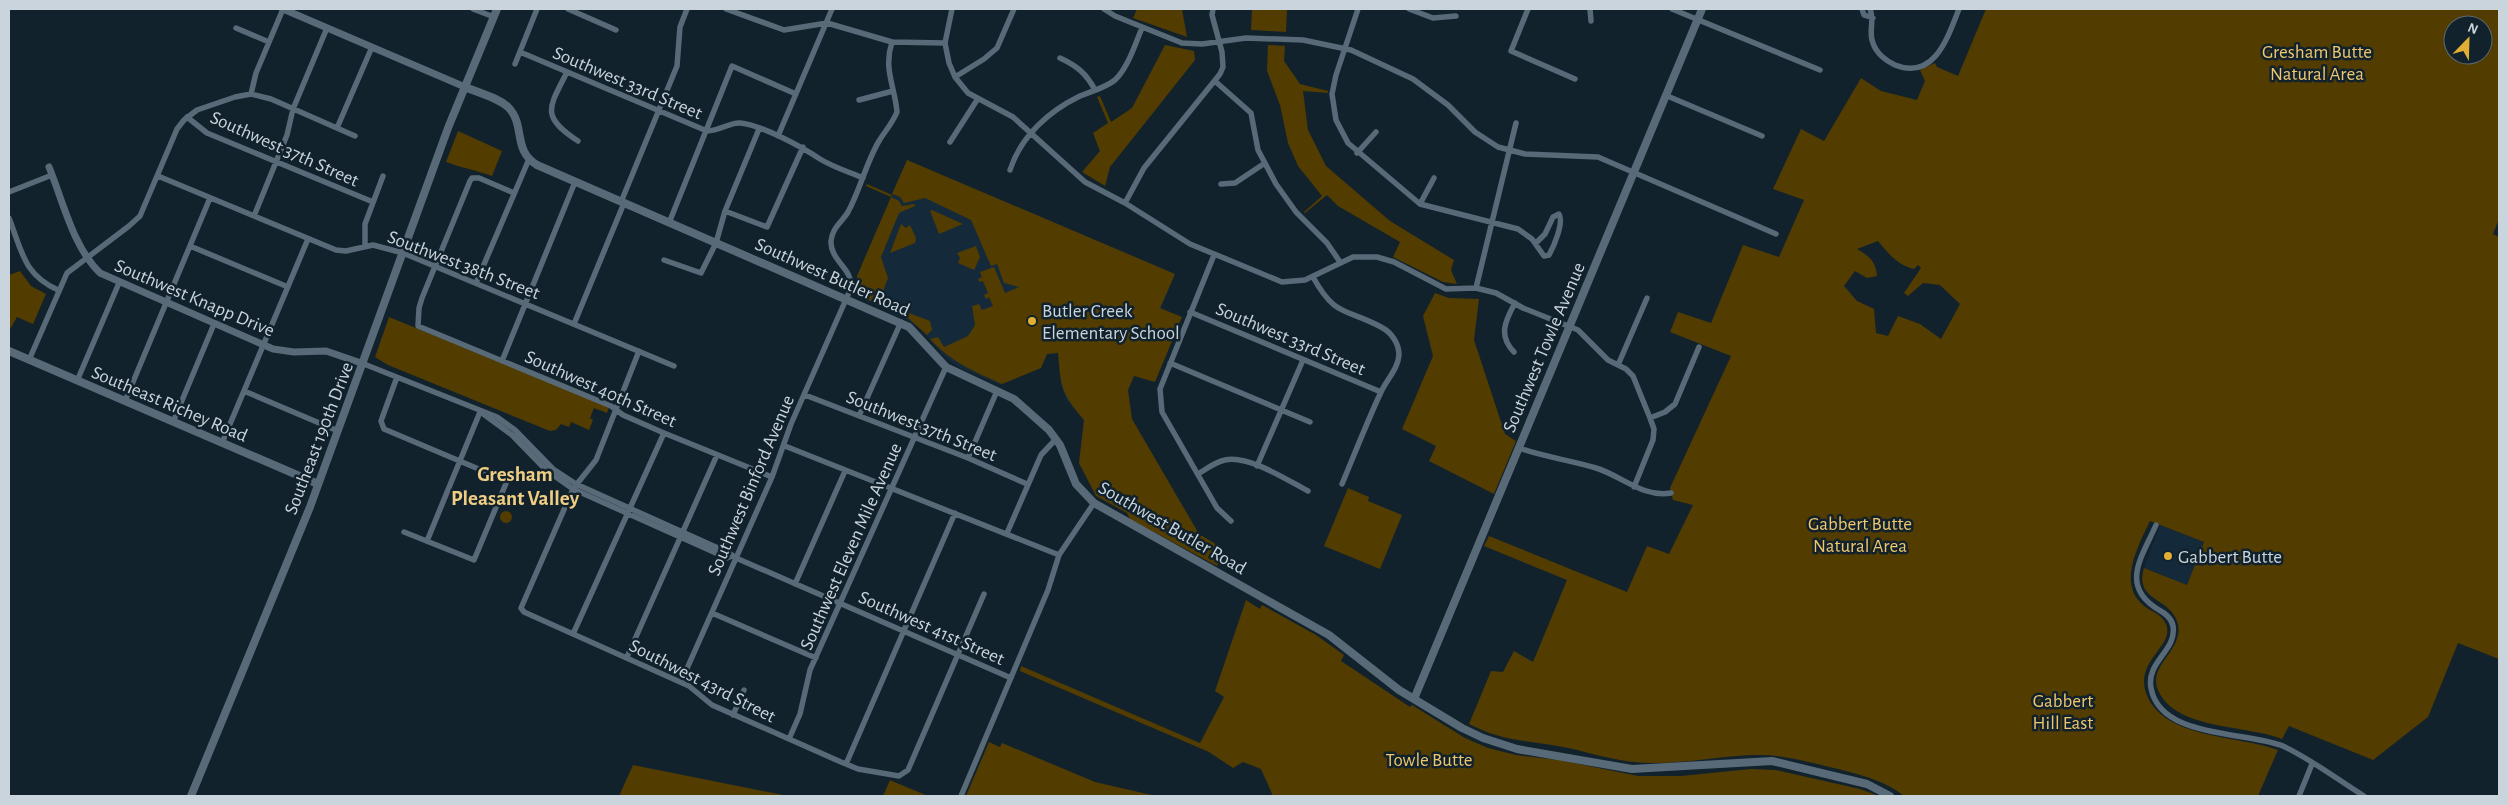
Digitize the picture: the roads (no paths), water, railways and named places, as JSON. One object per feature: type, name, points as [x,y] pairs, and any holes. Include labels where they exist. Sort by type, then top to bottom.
[{"type":"main road","name":"Southeast 190th Drive","points":[[191,796],[318,484],[465,87],[497,9]]},
{"type":"main road","name":"Southwest Towle Avenue","points":[[1414,698],[1702,9]]},
{"type":"main road","points":[[465,87],[499,101],[509,108],[517,122],[522,148],[529,159]]},
{"type":"main road","name":"Southwest Butler Road","points":[[529,159],[537,166],[901,322],[914,330],[937,360],[946,367],[1021,404],[1056,439],[1076,484],[1094,503],[1329,635],[1392,686],[1462,728],[1517,749],[1632,769],[1772,761],[1867,784],[1890,796]]},
{"type":"main road","name":"Southeast Richey Road","points":[[9,351],[318,484]]},
{"type":"street","points":[[251,94],[253,80],[283,9],[465,87]]},
{"type":"street","points":[[473,9],[494,17]]},
{"type":"street","points":[[515,64],[537,9]]},
{"type":"street","points":[[568,9],[616,30]]},
{"type":"street","points":[[574,324],[677,66],[680,27],[687,9]]},
{"type":"street","points":[[726,9],[784,30],[827,23],[892,42],[945,43]]},
{"type":"street","points":[[778,136],[832,9]]},
{"type":"street","points":[[952,9],[945,43],[948,64],[955,77],[968,93],[977,100],[1013,117],[1085,182],[1125,203],[1190,244],[1282,282],[1305,280],[1352,257],[1377,256],[1394,262],[1446,289],[1476,288],[1496,293],[1583,333],[1600,353],[1629,371],[1636,381],[1654,429],[1653,440],[1634,487]]},
{"type":"street","points":[[955,77],[984,59],[996,48],[1014,9]]},
{"type":"street","points":[[1104,9],[1114,16],[1142,28],[1186,44],[1246,38],[1303,40],[1344,48],[1368,57],[1412,79],[1448,105],[1486,141],[1510,151],[1524,154],[1588,155],[1609,161],[1776,234]]},
{"type":"street","points":[[1125,203],[1144,168],[1216,82],[1220,74],[1223,60],[1212,15],[1213,9]]},
{"type":"street","points":[[1358,9],[1334,81],[1333,107],[1341,132],[1357,153],[1420,204],[1518,229],[1536,243],[1544,256],[1549,255],[1561,220],[1559,214],[1552,216],[1546,234],[1536,243]]},
{"type":"street","points":[[1408,9],[1433,18],[1456,16]]},
{"type":"street","points":[[1528,9],[1511,51],[1575,79]]},
{"type":"street","points":[[1590,9],[1591,21]]},
{"type":"street","points":[[1672,9],[1820,70]]},
{"type":"street","points":[[1862,9],[1864,15],[1873,18]]},
{"type":"street","points":[[1870,9],[1873,18],[1871,38],[1880,54],[1894,64],[1912,67],[1925,64],[1939,53],[1959,9]]},
{"type":"street","points":[[236,28],[269,42]]},
{"type":"street","points":[[254,216],[289,129],[293,109],[327,28]]},
{"type":"street","points":[[1010,170],[1018,148],[1050,114],[1063,104],[1105,87],[1118,77],[1142,28]]},
{"type":"street","points":[[862,178],[874,151],[897,112],[892,91],[889,58],[892,42]]},
{"type":"street","points":[[337,128],[372,47]]},
{"type":"street","name":"Southwest 33rd Street","points":[[520,52],[707,131],[719,130],[740,123],[759,129],[802,147],[821,160],[862,178]]},
{"type":"street","points":[[1060,58],[1080,68],[1088,77],[1095,90]]},
{"type":"street","points":[[669,223],[732,66],[796,94]]},
{"type":"street","points":[[567,72],[554,99],[551,109],[552,119],[556,126],[578,141]]},
{"type":"street","points":[[1216,82],[1251,113],[1256,143],[1265,163],[1296,212],[1326,243],[1340,262]]},
{"type":"street","points":[[859,100],[892,91]]},
{"type":"street","points":[[29,360],[67,273],[135,221],[143,210],[177,129],[187,117],[197,110],[251,94],[271,99],[355,136]]},
{"type":"street","points":[[1665,95],[1762,136]]},
{"type":"street","points":[[950,142],[977,100]]},
{"type":"street","name":"Southwest 37th Street","points":[[187,117],[207,133],[373,202]]},
{"type":"street","points":[[1476,288],[1516,123]]},
{"type":"street","points":[[664,260],[701,273],[716,243],[725,211],[759,129]]},
{"type":"street","points":[[1357,153],[1376,132]]},
{"type":"street","points":[[725,211],[767,227],[802,147]]},
{"type":"street","points":[[476,283],[529,159]]},
{"type":"street","points":[[1220,184],[1234,183],[1265,163]]},
{"type":"street","name":"Southwest Knapp Drive","points":[[49,167],[86,257],[100,273],[118,283],[263,345],[286,351],[326,351],[364,364]]},
{"type":"street","points":[[9,192],[52,175]]},
{"type":"street","name":"Southwest 38th Street","points":[[158,176],[336,250],[346,251],[365,245],[382,247],[403,253],[674,366]]},
{"type":"street","points":[[365,245],[366,224],[383,176]]},
{"type":"street","points":[[434,266],[472,178],[479,178],[514,192]]},
{"type":"street","name":"Southwest Binford Avenue","points":[[681,682],[712,613],[734,557],[772,477],[785,446],[788,432],[847,299],[852,280],[849,272],[833,252],[831,242],[833,231],[847,213],[862,178]]},
{"type":"street","points":[[1420,204],[1434,178]]},
{"type":"street","points":[[502,361],[575,182]]},
{"type":"street","points":[[125,401],[210,198]]},
{"type":"street","points":[[9,218],[28,268],[40,280],[58,290]]},
{"type":"street","points":[[222,443],[308,239]]},
{"type":"street","points":[[190,246],[288,287]]},
{"type":"street","points":[[1214,255],[1160,389],[1160,405],[1168,424],[1217,508],[1231,521]]},
{"type":"street","name":"Southwest 40th Street","points":[[434,266],[419,308],[418,326],[616,410],[664,433],[772,477]]},
{"type":"street","points":[[1313,277],[1329,303],[1340,310],[1382,327],[1392,335],[1399,350],[1397,365],[1381,392],[1342,484]]},
{"type":"street","points":[[77,381],[118,283]]},
{"type":"street","points":[[1618,365],[1647,298]]},
{"type":"street","points":[[1514,352],[1506,344],[1504,332],[1506,319],[1515,303]]},
{"type":"street","name":"Southwest 33rd Street","points":[[1190,312],[1381,392]]},
{"type":"street","points":[[859,416],[901,322]]},
{"type":"street","points":[[173,422],[214,324]]},
{"type":"street","points":[[1650,418],[1665,412],[1675,404],[1698,347]]},
{"type":"street","points":[[574,486],[596,460],[639,351]]},
{"type":"street","points":[[1257,466],[1303,360]]},
{"type":"street","points":[[1170,363],[1310,422]]},
{"type":"street","name":"Southwest 41st Street","points":[[364,364],[480,412],[491,414],[507,423],[548,464],[574,486],[627,511],[1011,678]]},
{"type":"street","name":"Southwest Eleven Mile Avenue","points":[[789,739],[800,714],[806,682],[816,658],[946,367]]},
{"type":"street","points":[[397,377],[381,425],[384,429],[507,480],[474,560],[404,532]]},
{"type":"street","points":[[244,391],[338,431]]},
{"type":"street","points":[[968,458],[997,391]]},
{"type":"street","name":"Southwest 37th Street","points":[[805,395],[968,458],[1027,484]]},
{"type":"street","points":[[427,541],[480,412]]},
{"type":"street","points":[[574,634],[627,511],[664,433]]},
{"type":"street","points":[[1007,533],[1041,455],[1056,439]]},
{"type":"street","points":[[785,446],[1059,555]]},
{"type":"street","points":[[1518,448],[1545,457],[1597,468],[1634,487],[1658,494],[1671,494]]},
{"type":"street","points":[[627,657],[716,455]]},
{"type":"street","points":[[1198,474],[1228,459],[1238,460],[1290,480],[1308,490]]},
{"type":"street","points":[[795,584],[845,471]]},
{"type":"street","name":"Southwest 43rd Street","points":[[574,486],[521,608],[527,614],[689,686],[712,705],[733,715],[858,769],[897,776],[903,775],[908,770],[958,655]]},
{"type":"street","points":[[961,796],[1011,678],[1059,555],[1094,503]]},
{"type":"street","points":[[846,764],[955,513]]},
{"type":"street","points":[[2156,524],[2138,566],[2136,581],[2139,594],[2150,605],[2164,612],[2173,624],[2174,639],[2154,664],[2152,673],[2151,688],[2158,704],[2173,717],[2187,725],[2282,746],[2364,796]]},
{"type":"street","points":[[958,655],[984,594]]},
{"type":"street","points":[[712,613],[816,658]]},
{"type":"street","points":[[733,715],[744,690]]},
{"type":"street","points":[[2299,796],[2312,764]]},
{"type":"place","name":"Butler Creek Elementary School","points":[[1032,321]]},
{"type":"place","name":"Gabbert Butte","points":[[2168,556]]},
{"type":"district","name":"Gresham Pleasant Valley","points":[[515,486]]},
{"type":"park label","name":"Gresham Butte Natural Area","points":[[2317,62]]},
{"type":"park label","name":"Gabbert Butte Natural Area","points":[[1860,534]]},
{"type":"park label","name":"Gabbert Hill East","points":[[2063,711]]},
{"type":"park label","name":"Towle Butte","points":[[1429,759]]}]
